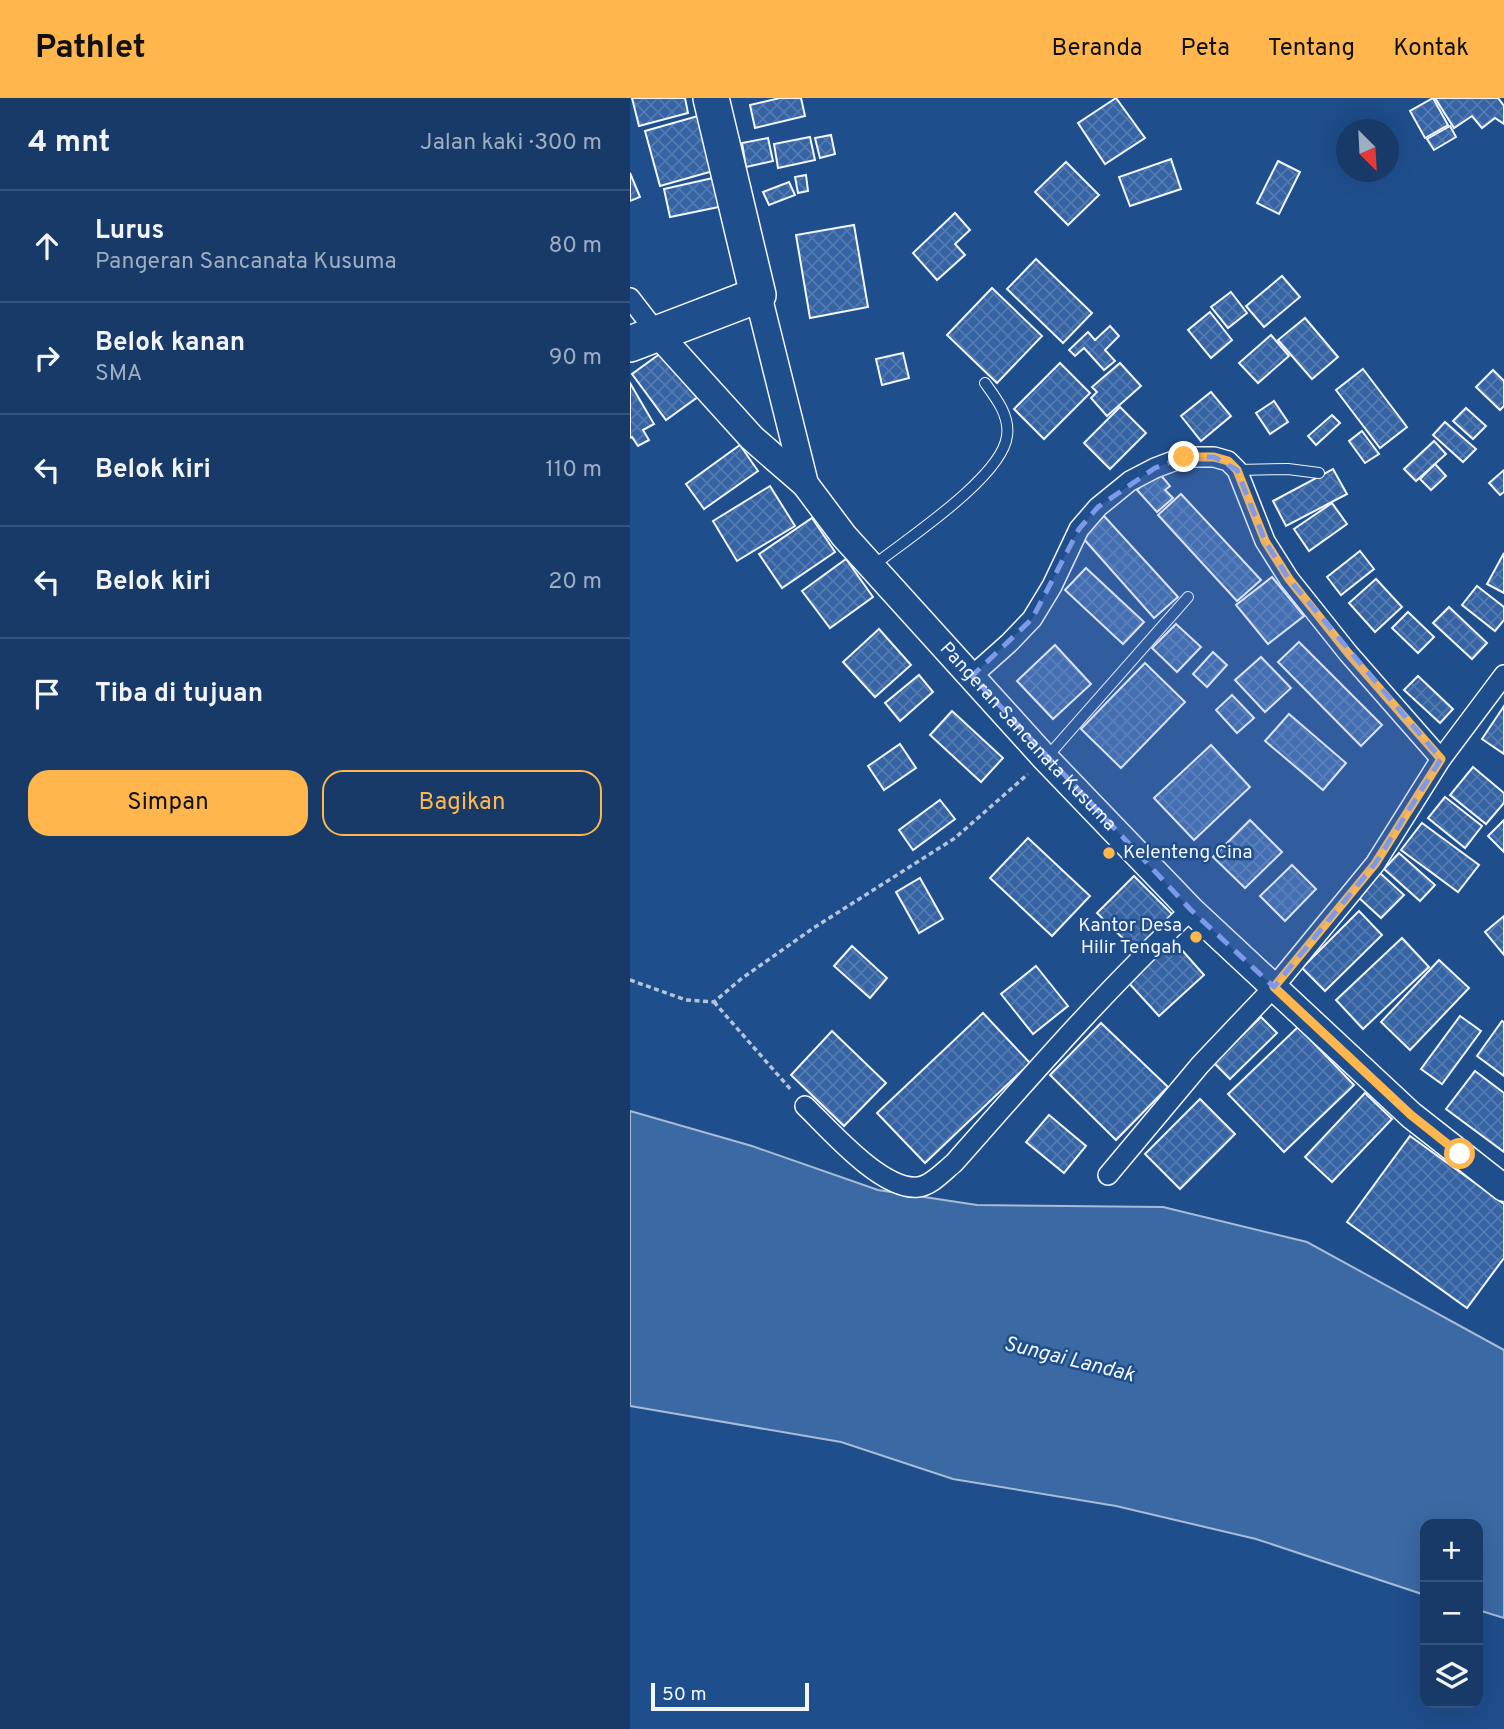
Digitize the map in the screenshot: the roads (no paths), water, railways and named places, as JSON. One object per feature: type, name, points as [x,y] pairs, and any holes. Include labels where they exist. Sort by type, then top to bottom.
[{"type":"highway","points":[[644,339],[758,295],[711,98]]},
{"type":"street","name":"Pangeran Sancanata Kusuma","points":[[758,295],[805,484],[830,520],[1045,758],[1191,910],[1411,1115],[1504,1188]]},
{"type":"street","points":[[630,298],[644,339],[805,484]]},
{"type":"street","points":[[972,676],[1032,619],[1086,519],[1130,481],[1155,468],[1184,457],[1214,457],[1228,461],[1237,470],[1265,541],[1289,579],[1348,653],[1441,759]]},
{"type":"street","points":[[1108,1175],[1200,1065],[1274,987],[1375,864],[1441,759],[1504,675]]},
{"type":"street","points":[[805,1105],[848,1147],[898,1184],[918,1187],[932,1181],[954,1163],[1134,963],[1191,910]]},
{"type":"lane","points":[[871,567],[966,494],[1001,454],[1007,436],[1003,412],[985,383]]},
{"type":"lane","points":[[1237,470],[1288,469],[1319,473]]},
{"type":"lane","points":[[1045,758],[1188,597]]},
{"type":"water","name":"Sungai Landak","points":[[630,1111],[752,1146],[878,1190],[977,1205],[1163,1207],[1307,1242],[1504,1350],[1504,1618],[1483,1612],[1483,1519],[1420,1519],[1420,1593],[1256,1539],[1116,1506],[953,1479],[841,1442],[630,1406]]},
{"type":"place","name":"Kelenteng Cina","points":[[1109,853]]},
{"type":"place","name":"Kantor Desa Hilir Tengah","points":[[1196,937]]}]
